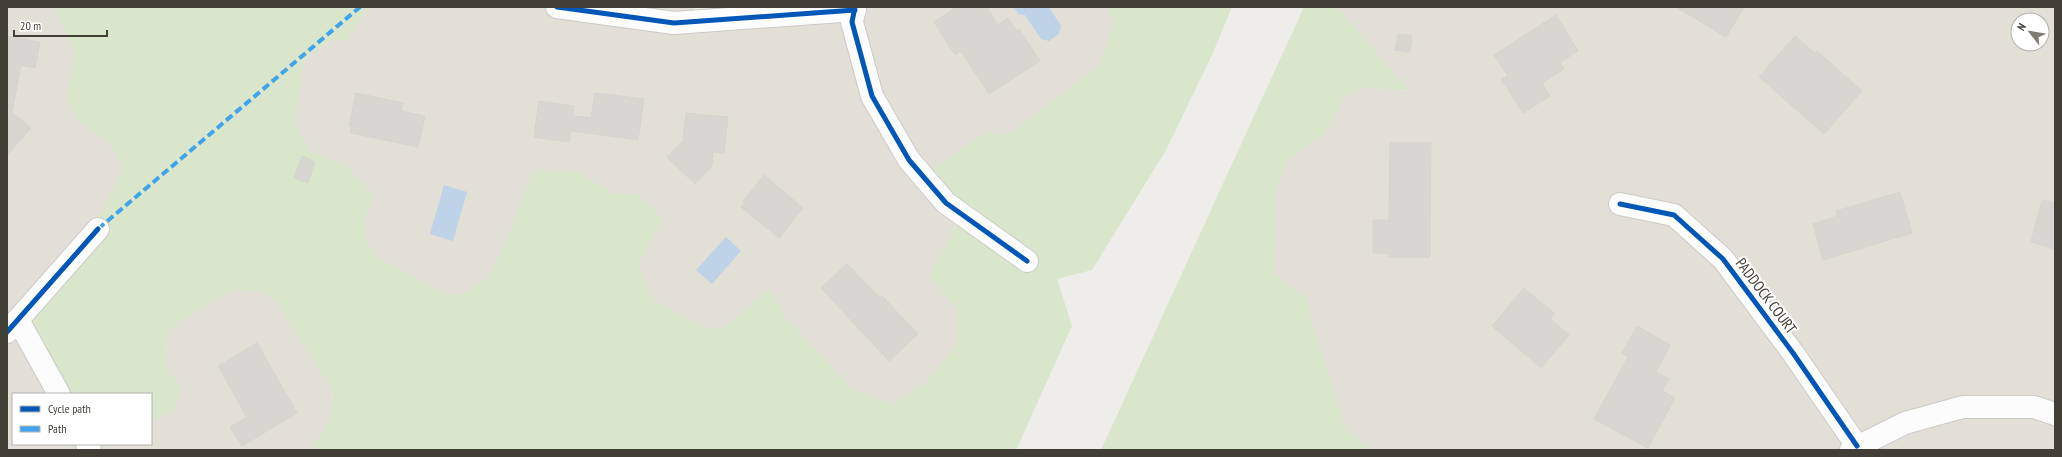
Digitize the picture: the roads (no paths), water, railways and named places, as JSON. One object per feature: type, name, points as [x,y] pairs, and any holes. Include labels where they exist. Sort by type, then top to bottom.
[{"type":"street","points":[[557,7],[674,23],[855,9],[852,22],[872,96],[909,160],[946,203],[1027,261]]},
{"type":"street","name":"PADDOCK COURT","points":[[1620,204],[1674,215],[1723,259],[1793,353],[1854,448]]},
{"type":"street","points":[[58,393],[12,326],[98,230]]},
{"type":"street","points":[[1854,448],[1905,423],[1964,406],[2034,407],[2055,414]]},
{"type":"water","points":[[1014,7],[1049,7],[1061,26],[1059,34],[1049,41],[1041,39],[1025,15],[1018,14]]},
{"type":"water","points":[[444,185],[467,192],[453,241],[430,234]]},
{"type":"water","points":[[726,237],[741,251],[712,284],[696,270]]}]
